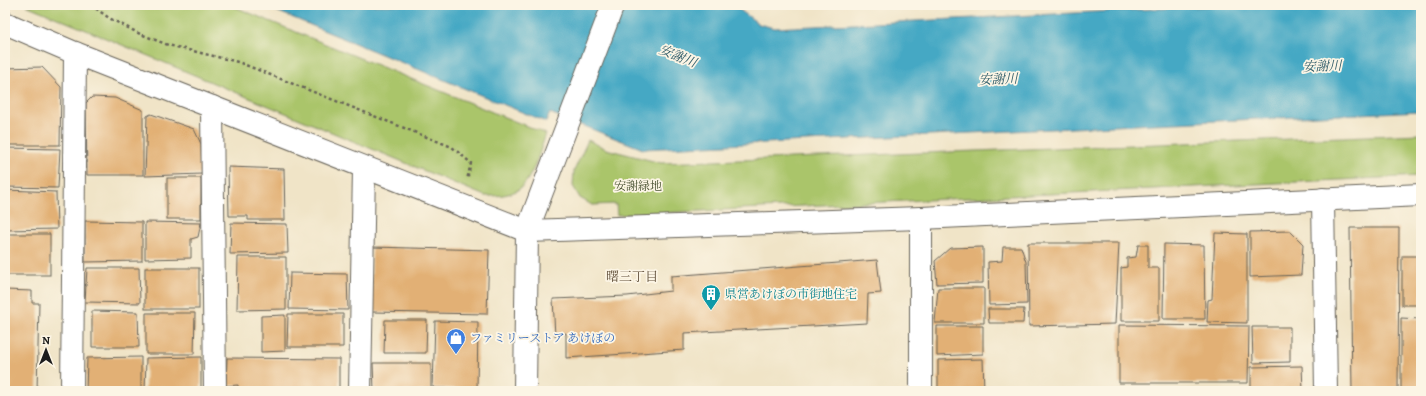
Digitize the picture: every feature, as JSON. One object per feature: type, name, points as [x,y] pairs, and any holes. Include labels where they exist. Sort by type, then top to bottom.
[{"type":"street","points":[[525,391],[527,231],[613,5]]},
{"type":"street","points":[[5,23],[75,53],[527,231],[921,218],[1421,194]]},
{"type":"street","points":[[72,391],[75,53]]},
{"type":"street","points":[[212,107],[215,391]]},
{"type":"street","points":[[360,391],[364,168]]},
{"type":"street","points":[[1323,199],[1326,391]]},
{"type":"street","points":[[921,218],[921,391]]},
{"type":"path","points":[[91,5],[109,18],[138,33],[168,45],[238,62],[452,147],[471,163],[467,180],[470,182]]},
{"type":"green space","points":[[26,5],[230,5],[546,134],[535,166],[522,187],[508,194],[485,196]]},
{"type":"green space","name":"安謝緑地","points":[[1421,134],[1421,176],[617,215],[616,204],[592,205],[580,198],[573,186],[574,171],[588,140],[606,149],[661,163]]},
{"type":"water","name":"安謝川","points":[[262,5],[733,5],[759,24],[774,28],[1235,5],[1421,5],[1421,111],[643,149],[550,113],[546,122]]},
{"type":"building","points":[[42,67],[61,87],[60,145],[5,145],[5,68]]},
{"type":"building","points":[[92,97],[115,98],[143,110],[143,175],[87,175],[86,103]]},
{"type":"building","points":[[151,114],[194,129],[201,144],[202,174],[145,176],[147,116]]},
{"type":"building","points":[[5,148],[60,149],[58,188],[5,187]]},
{"type":"building","points":[[228,167],[284,169],[285,220],[248,220],[248,216],[229,216]]},
{"type":"building","points":[[167,178],[201,178],[201,219],[167,219]]},
{"type":"building","points":[[5,190],[56,192],[57,229],[5,230]]},
{"type":"building","points":[[85,221],[142,222],[142,261],[85,262]]},
{"type":"building","points":[[145,222],[201,223],[198,237],[191,239],[191,258],[145,259]]},
{"type":"building","points":[[231,223],[287,224],[288,253],[230,254]]},
{"type":"building","points":[[1350,228],[1399,228],[1398,391],[1352,391]]},
{"type":"building","points":[[1290,231],[1303,244],[1301,275],[1250,277],[1250,232]]},
{"type":"building","points":[[1215,233],[1247,234],[1247,323],[1207,322],[1208,300],[1212,299]]},
{"type":"building","points":[[5,234],[50,234],[50,275],[5,275]]},
{"type":"building","points":[[1028,243],[1119,243],[1115,324],[1029,326]]},
{"type":"building","points":[[1164,244],[1204,245],[1205,319],[1163,319]]},
{"type":"building","points":[[1138,245],[1148,245],[1148,268],[1159,268],[1159,321],[1121,321],[1121,268],[1127,267],[1127,258],[1136,257]]},
{"type":"building","points":[[372,247],[489,250],[487,314],[371,312]]},
{"type":"building","points":[[983,247],[983,283],[937,284],[935,261],[950,248]]},
{"type":"building","points":[[1003,247],[1021,247],[1026,262],[1027,304],[989,305],[988,262],[1002,261]]},
{"type":"building","points":[[1402,256],[1421,256],[1421,305],[1402,305]]},
{"type":"building","points":[[238,257],[286,257],[286,309],[237,310]]},
{"type":"building","name":"県営あけぼの市街地住宅","points":[[877,260],[881,293],[868,294],[867,323],[684,333],[684,350],[566,358],[566,333],[555,336],[553,299],[627,296],[671,291],[671,276]]},
{"type":"building","points":[[87,268],[139,268],[140,303],[85,302]]},
{"type":"building","points":[[145,268],[199,268],[199,309],[145,309]]},
{"type":"building","points":[[290,273],[347,274],[348,310],[289,309]]},
{"type":"building","points":[[938,288],[984,288],[984,323],[935,323]]},
{"type":"building","points":[[5,290],[32,291],[32,303],[39,303],[37,391],[5,391]]},
{"type":"building","points":[[988,309],[1024,309],[1023,323],[989,323]]},
{"type":"building","points":[[92,311],[138,312],[139,347],[92,347]]},
{"type":"building","points":[[146,313],[195,313],[194,354],[146,354]]},
{"type":"building","points":[[288,314],[343,314],[343,347],[287,347]]},
{"type":"building","points":[[285,315],[285,351],[261,352],[261,316]]},
{"type":"building","points":[[1401,318],[1421,319],[1421,391],[1401,391]]},
{"type":"building","points":[[385,320],[427,320],[426,353],[384,353]]},
{"type":"building","name":"ファミリーストア あけぼの","points":[[435,321],[478,322],[477,389],[433,388]]},
{"type":"building","points":[[1119,325],[1249,326],[1248,383],[1119,383]]},
{"type":"building","points":[[937,326],[983,326],[983,354],[937,356]]},
{"type":"building","points":[[1252,327],[1290,327],[1290,362],[1253,363]]},
{"type":"building","points":[[141,357],[141,391],[86,391],[87,358]]},
{"type":"building","points":[[201,357],[201,391],[145,391],[146,358]]},
{"type":"building","points":[[227,358],[339,359],[339,391],[238,391],[238,385],[226,386]]},
{"type":"building","points":[[983,359],[984,391],[938,391],[938,360]]},
{"type":"building","points":[[373,363],[431,363],[431,391],[374,391]]},
{"type":"building","points":[[1302,366],[1303,391],[1251,391],[1251,367]]},
{"type":"place","name":"県営あけぼの市街地住宅","points":[[711,311]]},
{"type":"place","name":"ファミリーストア あけぼの","points":[[456,355]]},
{"type":"district","name":"曙三丁目","points":[[632,276]]}]
